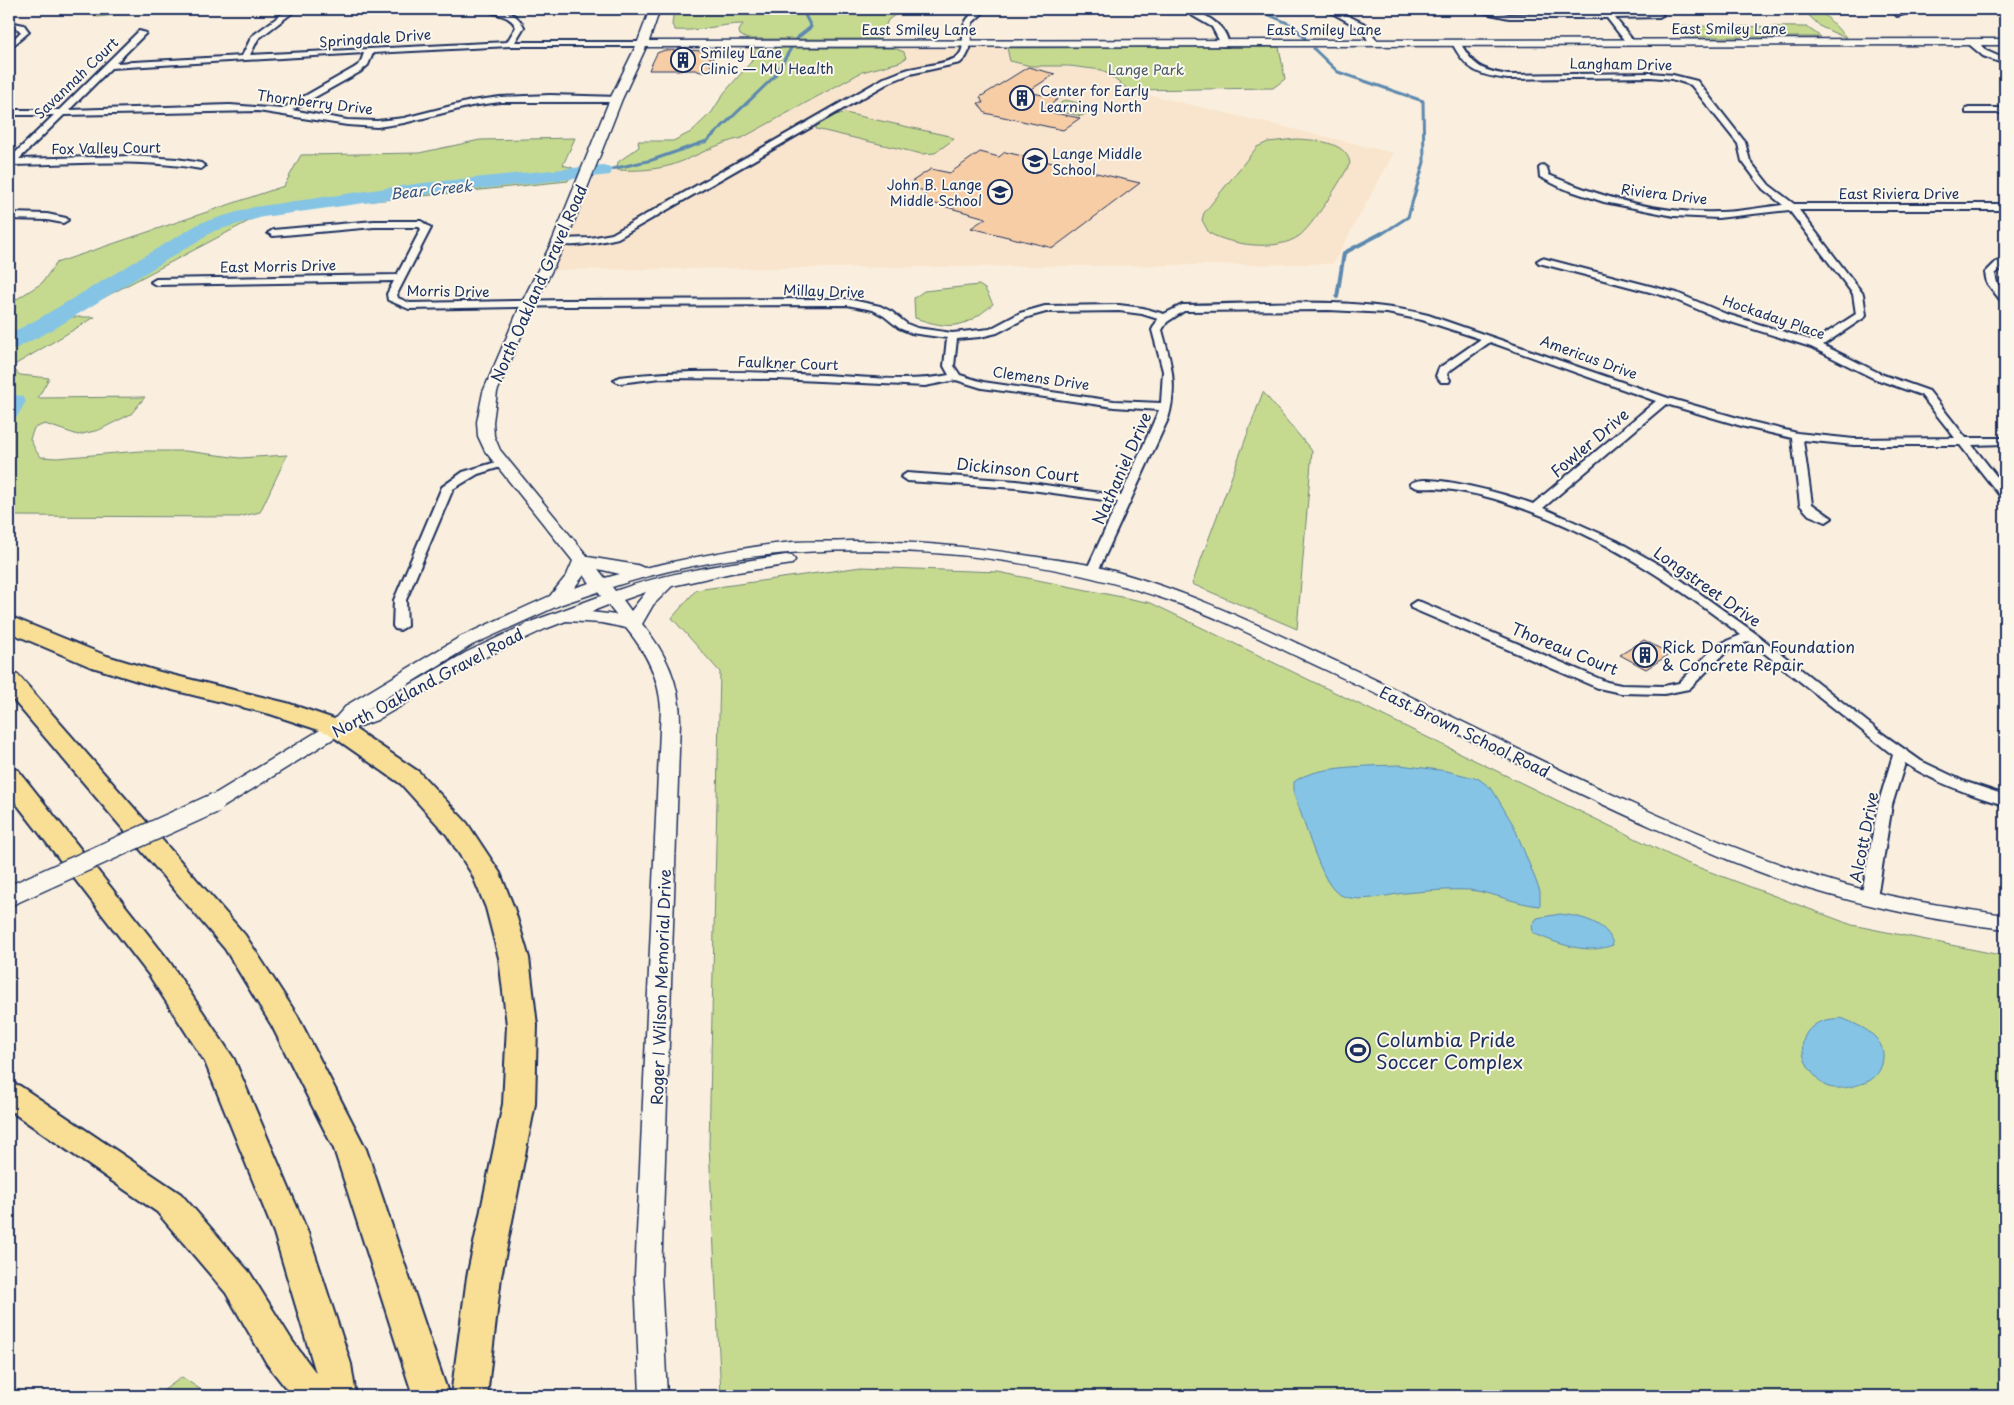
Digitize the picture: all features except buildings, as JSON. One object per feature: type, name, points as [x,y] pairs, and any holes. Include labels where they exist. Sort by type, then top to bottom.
[{"type":"highway","points":[[9,623],[98,661],[153,678],[278,708],[337,728],[410,778],[456,829],[486,873],[500,908],[514,958],[522,1025],[519,1104],[484,1277],[469,1396]]},
{"type":"highway","points":[[9,680],[235,942],[286,1023],[350,1149],[431,1396]]},
{"type":"highway","points":[[9,776],[159,968],[219,1059],[291,1233],[333,1364],[338,1396]]},
{"type":"highway","points":[[9,1094],[169,1202],[238,1283],[280,1353],[313,1396]]},
{"type":"street","points":[[489,9],[508,14],[517,20],[520,27],[510,44]]},
{"type":"street","name":"North Oakland Gravel Road","points":[[9,896],[215,803],[337,728],[370,716],[473,656],[554,619],[605,591],[493,452],[486,436],[487,401],[528,304],[559,242],[616,99],[642,44],[655,9]]},
{"type":"street","points":[[559,242],[590,241],[615,236],[887,80],[908,72],[958,61],[966,51],[966,22],[971,15],[983,9]]},
{"type":"street","points":[[1185,9],[1211,22],[1222,32],[1225,44]]},
{"type":"street","points":[[1329,9],[1364,27],[1374,43]]},
{"type":"street","points":[[1471,9],[1509,16],[1607,12],[1660,15]]},
{"type":"street","points":[[244,58],[255,38],[292,10]]},
{"type":"street","points":[[1607,12],[1630,43]]},
{"type":"street","points":[[9,24],[21,28],[25,32],[9,48]]},
{"type":"street","name":"Savannah Court","points":[[10,163],[142,33]]},
{"type":"street","points":[[1973,42],[1986,54],[2005,62]]},
{"type":"street","name":"East Smiley Lane","points":[[642,44],[2005,42]]},
{"type":"street","name":"Langham Drive","points":[[1456,43],[1465,61],[1476,70],[1489,74],[1508,77],[1651,75],[1673,77],[1694,83],[1742,144],[1746,161],[1766,187],[1792,207],[1858,294],[1861,315],[1815,345]]},
{"type":"street","name":"Springdale Drive","points":[[109,66],[510,44],[642,44]]},
{"type":"street","points":[[284,111],[357,70],[364,64],[369,52]]},
{"type":"street","name":"Thornberry Drive","points":[[9,112],[144,111],[231,107],[284,111],[334,122],[378,124],[418,118],[464,104],[486,101],[507,99],[616,99]]},
{"type":"street","points":[[1969,111],[2005,111]]},
{"type":"street","name":"Fox Valley Court","points":[[10,163],[144,159],[179,161],[202,166]]},
{"type":"street","name":"Riviera Drive","points":[[1543,168],[1545,177],[1569,188],[1613,202],[1672,212],[1717,215],[1792,207]]},
{"type":"street","name":"East Riviera Drive","points":[[1792,207],[2005,207]]},
{"type":"street","points":[[9,216],[47,217],[63,220]]},
{"type":"street","points":[[273,234],[296,230],[407,222],[421,224],[426,228],[400,278]]},
{"type":"street","name":"Hockaday Place","points":[[1542,261],[1673,295],[1722,316],[1815,345],[1877,376],[1925,393],[1965,441],[2005,494]]},
{"type":"street","points":[[2005,263],[1999,264],[1990,273],[1992,283],[2005,299]]},
{"type":"street","name":"East Morris Drive","points":[[156,282],[400,278]]},
{"type":"street","name":"Morris Drive","points":[[400,278],[392,294],[393,300],[409,306],[528,304]]},
{"type":"street","name":"Millay Drive","points":[[528,304],[848,302],[876,308],[888,314],[903,326],[916,331],[952,336],[980,334],[1024,315],[1045,309],[1119,308],[1165,318]]},
{"type":"street","name":"Americus Drive","points":[[1165,318],[1182,308],[1329,307],[1387,310],[1424,317],[1489,338],[1664,400],[1749,425],[1797,436],[1854,442],[2005,441]]},
{"type":"street","name":"Nathaniel Drive","points":[[1092,571],[1126,500],[1166,407],[1168,371],[1157,330],[1165,318]]},
{"type":"street","points":[[952,336],[950,366],[956,378]]},
{"type":"street","points":[[1446,380],[1441,376],[1443,370],[1489,338]]},
{"type":"street","name":"Faulkner Court","points":[[619,380],[660,376],[777,376],[925,384],[956,378]]},
{"type":"street","name":"Clemens Drive","points":[[956,378],[982,386],[1104,402],[1166,407]]},
{"type":"street","name":"Fowler Drive","points":[[1536,508],[1664,400]]},
{"type":"street","points":[[1797,436],[1806,505],[1813,512],[1826,518]]},
{"type":"street","points":[[400,626],[400,600],[448,487],[457,478],[474,470],[503,463]]},
{"type":"street","name":"Dickinson Court","points":[[907,477],[984,480],[1126,500]]},
{"type":"street","name":"Longstreet Drive","points":[[1416,484],[1442,484],[1472,488],[1536,508],[1609,541],[1658,569],[1750,636],[1901,754],[1931,772],[1981,794],[2005,800]]},
{"type":"street","name":"East Brown School Road","points":[[337,728],[354,709],[441,655],[511,618],[556,600],[605,591],[662,576],[789,560],[924,549],[983,553],[1092,571],[1180,598],[1384,690],[1583,789],[1719,849],[1808,881],[1870,898],[1953,915],[2005,922]]},
{"type":"street","points":[[554,619],[575,617],[602,618],[633,624],[641,607],[662,576],[581,561],[576,576],[556,600]]},
{"type":"street","name":"Roger I Wilson Memorial Drive","points":[[605,591],[633,624],[659,661],[668,679],[672,704],[648,1276],[653,1396]]},
{"type":"street","name":"Thoreau Court","points":[[1416,605],[1603,685],[1621,689],[1664,690],[1684,686],[1722,648],[1750,636]]},
{"type":"street","name":"Alcott Drive","points":[[1870,898],[1885,805],[1901,754]]},
{"type":"shaded area","name":"Lange Middle School","points":[[894,48],[1007,48],[1010,62],[1102,70],[1129,90],[1394,153],[1333,264],[552,270],[598,171],[635,171],[672,165],[729,141],[742,138],[863,72],[900,62],[904,52]]},
{"type":"green space","points":[[80,9],[203,9],[152,10],[98,17]]},
{"type":"green space","points":[[674,9],[903,9],[888,20],[880,39],[747,39],[740,35],[739,31],[743,24],[675,30],[672,25]]},
{"type":"green space","points":[[1802,9],[1819,9],[1848,39],[1821,27]]},
{"type":"green space","points":[[1677,26],[1807,27],[1821,37],[1685,37]]},
{"type":"green space","name":"Lange Park","points":[[1279,47],[1285,79],[1273,88],[1129,90],[1102,70],[1069,66],[1031,66],[1010,61],[1007,48]]},
{"type":"green space","points":[[756,48],[894,48],[904,52],[906,58],[900,62],[862,72],[742,138],[724,143],[681,162],[651,169],[617,170],[618,162],[639,147],[638,141],[673,141],[691,132],[712,112],[724,93],[751,62]]},
{"type":"green space","points":[[1065,100],[1096,107],[1082,116],[1051,110]]},
{"type":"green space","points":[[845,113],[949,136],[954,139],[935,153],[922,154],[816,129],[816,125],[835,115]]},
{"type":"green space","points":[[575,138],[563,165],[573,168],[568,181],[266,212],[67,317],[95,317],[11,367],[20,375],[49,378],[38,398],[145,397],[131,414],[99,430],[78,435],[45,424],[34,428],[30,439],[41,457],[57,458],[140,451],[186,451],[240,458],[287,455],[260,512],[239,517],[9,516],[9,304],[42,283],[56,263],[284,186],[301,155],[419,153],[480,140]]},
{"type":"green space","points":[[1296,139],[1320,141],[1336,146],[1347,156],[1350,163],[1341,180],[1304,231],[1290,241],[1267,245],[1229,241],[1209,233],[1202,220],[1204,213],[1257,147],[1268,142]]},
{"type":"green space","points":[[979,285],[985,289],[993,304],[965,323],[957,325],[938,324],[915,318],[914,298],[924,291]]},
{"type":"green space","points":[[1263,392],[1312,451],[1297,629],[1192,584]]},
{"type":"green space","name":"Columbia Pride Soccer Complex","points":[[861,567],[998,572],[1151,603],[1684,862],[1852,925],[2005,956],[2005,1396],[721,1396],[709,1145],[720,672],[672,618],[696,590]]},
{"type":"green space","points":[[182,1377],[210,1396],[156,1396]]},
{"type":"water","points":[[1400,765],[1447,771],[1479,779],[1492,789],[1514,826],[1540,891],[1540,906],[1470,890],[1430,891],[1357,899],[1348,898],[1333,889],[1327,881],[1311,844],[1294,794],[1294,782],[1303,776],[1329,769]]},
{"type":"water","points":[[1560,914],[1576,916],[1599,926],[1606,931],[1613,945],[1593,949],[1573,947],[1533,933],[1532,925],[1537,918]]},
{"type":"water","points":[[1841,1018],[1872,1034],[1878,1040],[1883,1055],[1880,1069],[1876,1076],[1869,1081],[1853,1086],[1834,1088],[1823,1084],[1810,1070],[1803,1054],[1803,1046],[1807,1032],[1813,1026],[1824,1020]]},
{"type":"waterway","name":"Bear Creek","points":[[603,171],[652,160],[707,141],[774,77],[797,38],[811,27],[802,9]]},
{"type":"waterway","points":[[1256,9],[1292,25],[1305,38]]},
{"type":"waterway","points":[[1314,49],[1338,72],[1423,101],[1424,162],[1408,217],[1380,235]]},
{"type":"waterway","name":"Bear Creek","points":[[9,343],[46,324],[207,227],[261,211],[422,189],[603,171]]},
{"type":"waterway","points":[[1337,297],[1344,253],[1382,233]]},
{"type":"waterway","name":"Bear Creek","points":[[9,401],[14,401],[9,412]]},
{"type":"place","name":"Smiley Lane Clinic — MU Health","points":[[683,60]]},
{"type":"place","name":"Center for Early Learning North","points":[[1022,98]]},
{"type":"place","name":"Lange Middle School","points":[[1035,161]]},
{"type":"place","name":"John B. Lange Middle School","points":[[1000,192]]},
{"type":"place","name":"Rick Dorman Foundation & Concrete Repair","points":[[1645,655]]},
{"type":"place","name":"Columbia Pride Soccer Complex","points":[[1358,1050]]}]
